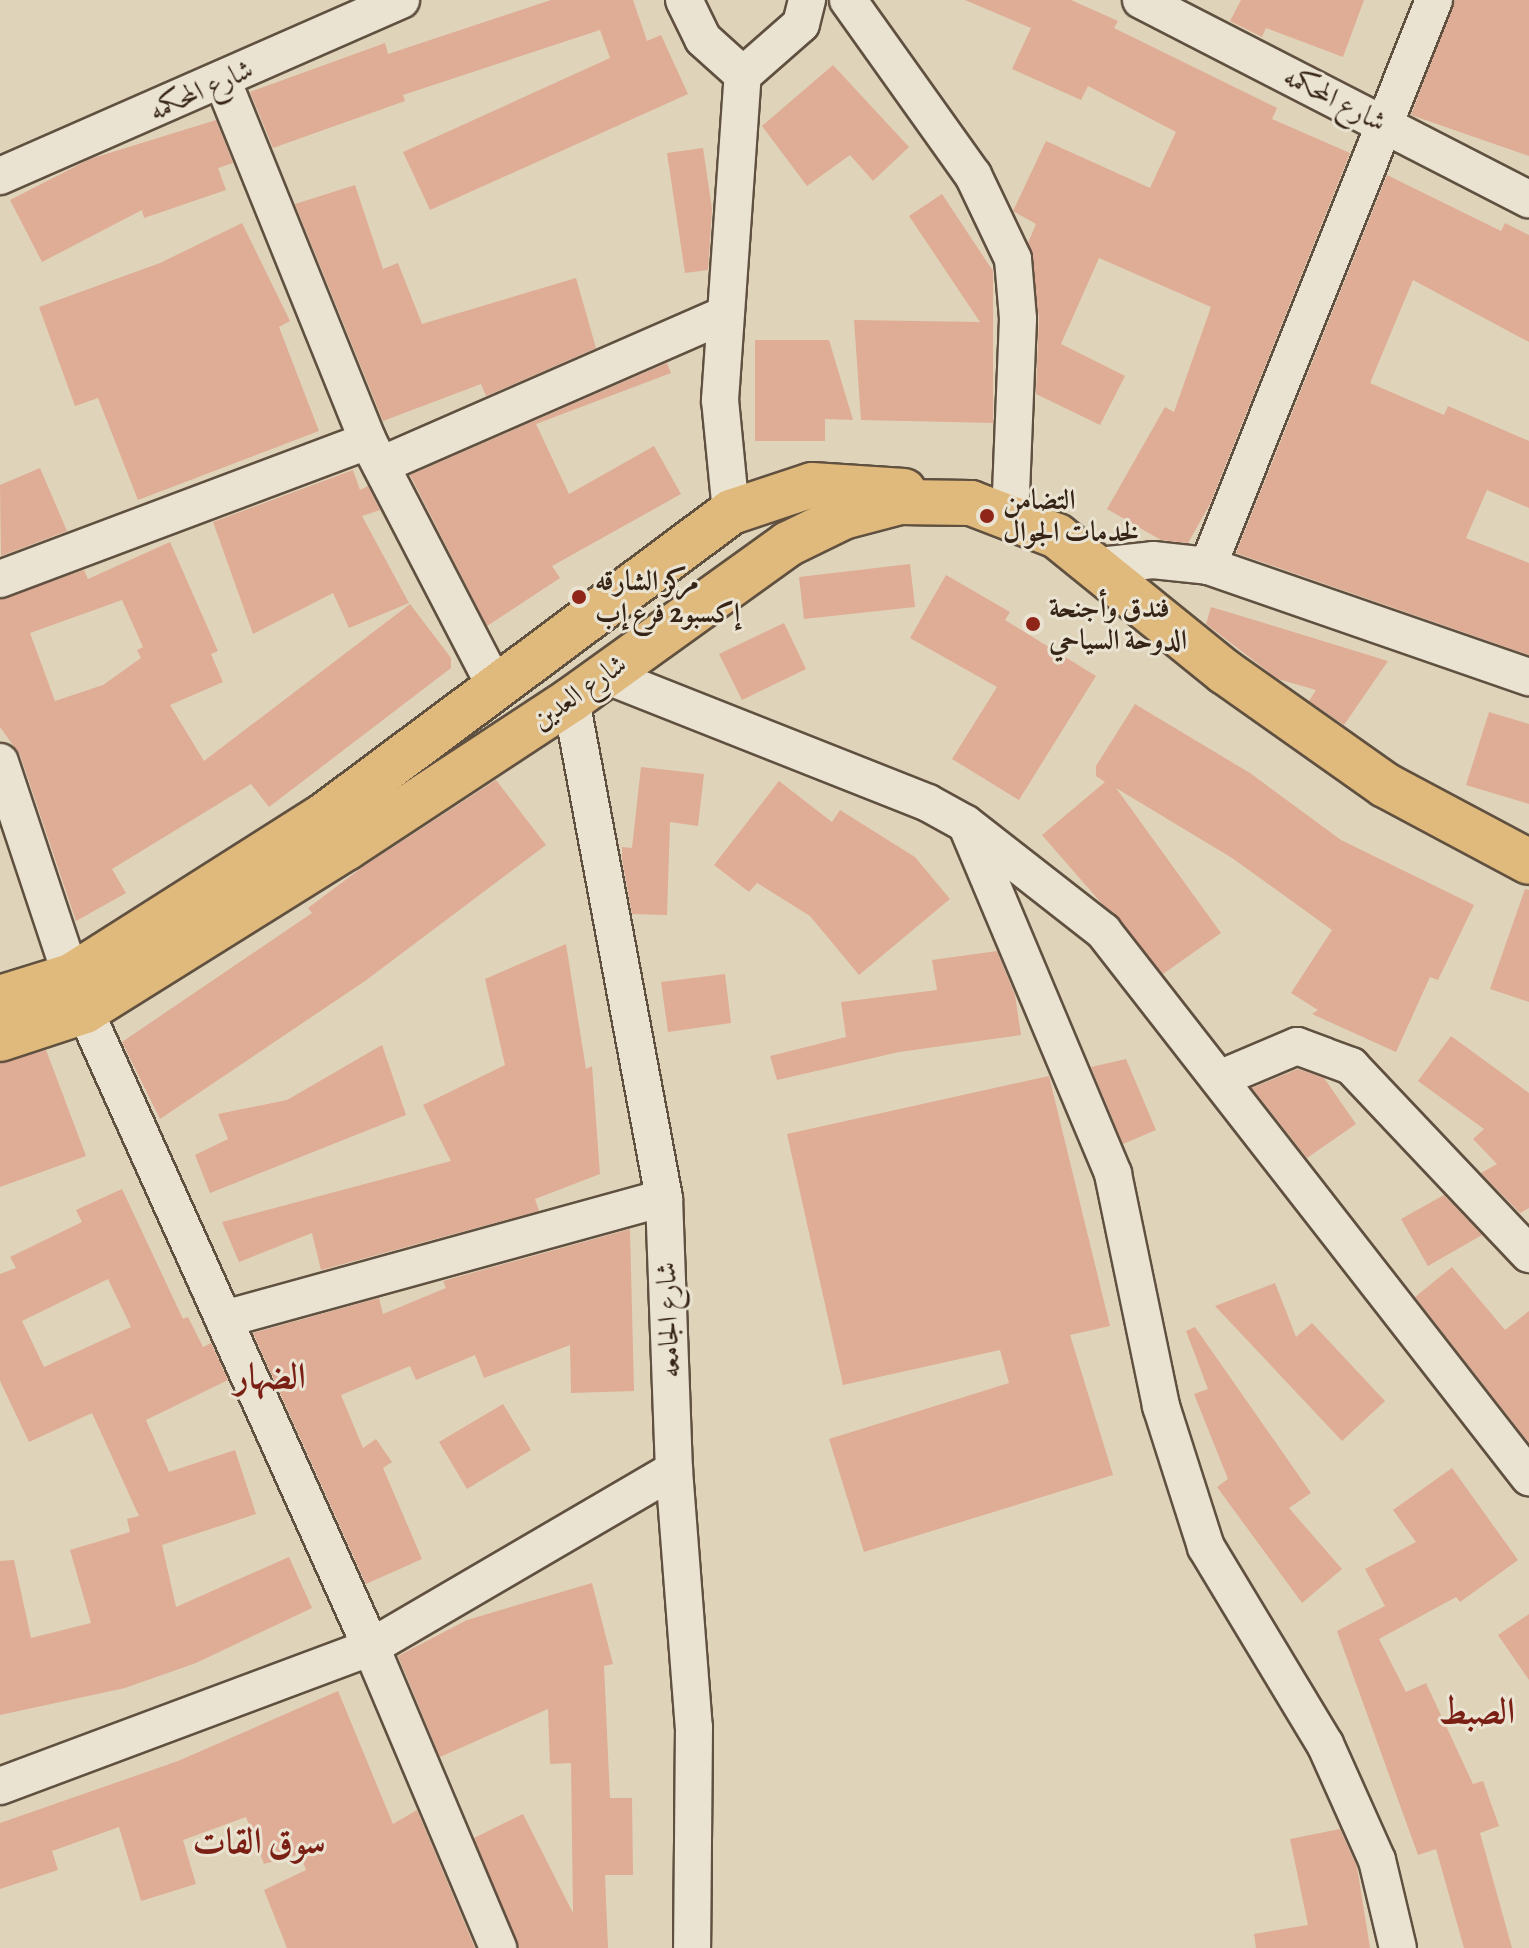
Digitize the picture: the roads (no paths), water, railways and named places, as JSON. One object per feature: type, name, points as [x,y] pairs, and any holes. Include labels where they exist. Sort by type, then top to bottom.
[{"type":"main road","name":"شارع العدين","points":[[0,998],[78,994],[322,817],[731,512],[784,491],[841,483],[929,499]]},
{"type":"main road","points":[[929,499],[1010,514],[1057,536],[1099,566],[1225,672],[1385,785],[1529,862]]},
{"type":"main road","name":"شارع العدين","points":[[0,1039],[571,700],[815,529],[871,508],[929,499]]},
{"type":"street","name":"شارع المحكمه","points":[[0,176],[223,82],[401,0]]},
{"type":"street","points":[[684,0],[703,39],[743,75]]},
{"type":"street","points":[[731,512],[720,400],[743,75],[801,24],[807,0]]},
{"type":"street","points":[[848,0],[973,175],[1013,259],[1018,319],[1010,514]]},
{"type":"street","name":"شارع المحكمه","points":[[1141,0],[1529,199]]},
{"type":"street","points":[[1208,566],[1434,0]]},
{"type":"street","points":[[223,82],[374,453],[495,686]]},
{"type":"street","points":[[0,579],[374,453],[725,315]]},
{"type":"street","points":[[1099,566],[1153,560],[1208,566],[1529,677]]},
{"type":"street","points":[[605,675],[928,803],[966,824],[1103,931],[1529,1477]]},
{"type":"street","name":"شارع الجامعه","points":[[571,700],[664,1198],[674,1470],[694,1727],[692,1948]]},
{"type":"street","points":[[0,762],[78,994],[371,1647],[498,1948]]},
{"type":"street","points":[[966,824],[1113,1174],[1161,1406],[1206,1547],[1325,1744],[1377,1860],[1398,1948]]},
{"type":"street","points":[[1219,1079],[1297,1046],[1351,1066],[1529,1254]]},
{"type":"street","points":[[224,1319],[664,1198]]},
{"type":"street","points":[[0,1786],[371,1647],[674,1470]]},
{"type":"place","name":"التضامن لخدمات الجوال","points":[[987,516]]},
{"type":"place","name":"مركز الشارقه إكسبو2 فرع إب","points":[[579,597]]},
{"type":"place","name":"فندق وأجنحة الدوحة السياحي","points":[[1033,624]]},
{"type":"district","name":"الضهار","points":[[270,1376]]},
{"type":"district","name":"الصبط","points":[[1477,1711]]},
{"type":"district","name":"سوق القات","points":[[259,1841]]}]
